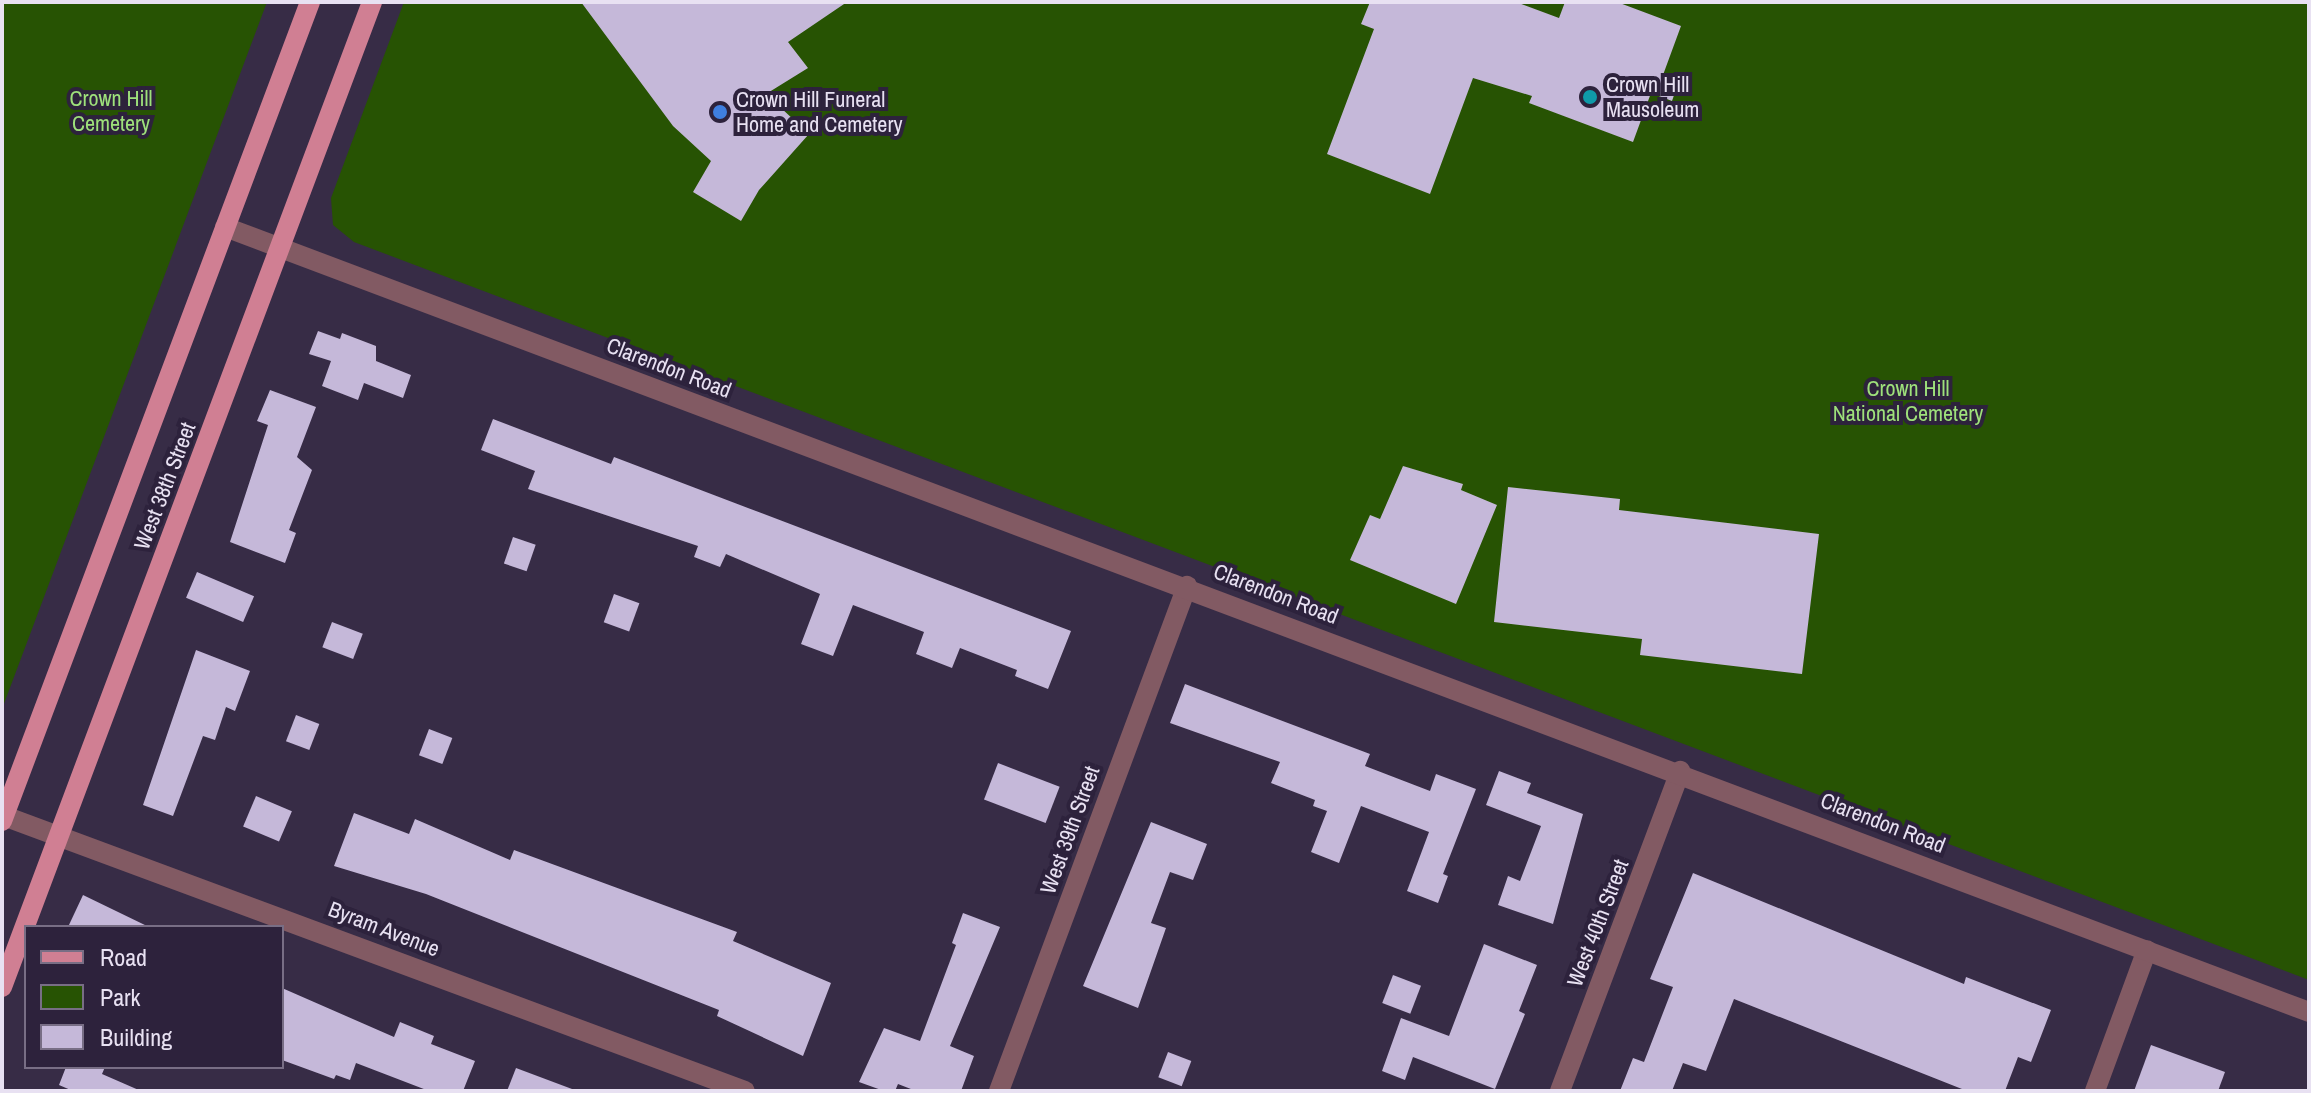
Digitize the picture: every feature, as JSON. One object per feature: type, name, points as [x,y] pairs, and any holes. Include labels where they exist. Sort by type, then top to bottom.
[{"type":"main road","name":"West 38th Street","points":[[3,818],[310,2]]},
{"type":"main road","name":"West 38th Street","points":[[26,925],[372,2]]},
{"type":"main road","name":"West 38th Street","points":[[2,987],[24,930]]},
{"type":"street","name":"Clarendon Road","points":[[225,227],[1680,771],[2309,1012]]},
{"type":"street","name":"West 39th Street","points":[[999,1091],[1187,586]]},
{"type":"street","name":"West 40th Street","points":[[1560,1091],[1680,771]]},
{"type":"street","name":"Byram Avenue","points":[[3,818],[60,836],[745,1091]]},
{"type":"street","points":[[2095,1091],[2147,950]]},
{"type":"green space","name":"Crown Hill Cemetery","points":[[2,2],[267,2],[2,709]]},
{"type":"green space","name":"Crown Hill National Cemetery","points":[[404,2],[2309,2],[2309,980],[354,242],[333,225],[331,198]]},
{"type":"building","name":"Crown Hill Funeral Home and Cemetery","points":[[581,2],[847,2],[788,42],[808,68],[766,94],[809,134],[759,190],[741,221],[693,192],[711,161],[673,126]]},
{"type":"building","name":"Crown Hill Mausoleum","points":[[1370,2],[1516,2],[1559,18],[1565,2],[1617,2],[1681,26],[1663,75],[1679,81],[1672,101],[1651,93],[1633,142],[1529,103],[1532,96],[1473,78],[1430,194],[1327,154],[1374,29],[1361,24]]},
{"type":"building","points":[[318,331],[340,339],[342,333],[376,346],[376,361],[411,375],[403,398],[364,383],[358,400],[322,386],[331,361],[309,354]]},
{"type":"building","points":[[270,390],[316,407],[297,457],[312,470],[289,530],[296,533],[285,563],[230,542],[268,425],[257,421]]},
{"type":"building","points":[[493,419],[611,464],[614,457],[1071,631],[1048,689],[1015,676],[1017,670],[960,648],[952,668],[916,654],[924,632],[853,605],[833,656],[801,644],[820,594],[726,554],[720,567],[694,557],[698,546],[528,489],[535,471],[481,450]]},
{"type":"building","points":[[1403,466],[1463,484],[1461,490],[1497,505],[1456,604],[1350,560],[1370,515],[1380,519]]},
{"type":"building","points":[[1508,487],[1620,499],[1619,510],[1819,534],[1802,674],[1640,655],[1642,639],[1494,622]]},
{"type":"building","points":[[513,537],[536,545],[527,571],[504,563]]},
{"type":"building","points":[[197,572],[254,596],[243,622],[186,598]]},
{"type":"building","points":[[614,594],[639,603],[629,631],[604,622]]},
{"type":"building","points":[[332,622],[363,634],[353,659],[322,647]]},
{"type":"building","points":[[196,650],[250,671],[235,711],[226,707],[215,740],[203,736],[173,816],[143,805]]},
{"type":"building","points":[[1185,684],[1370,754],[1365,766],[1430,791],[1436,774],[1476,789],[1443,874],[1448,876],[1438,903],[1407,891],[1429,832],[1361,806],[1339,863],[1311,852],[1327,811],[1313,806],[1315,800],[1271,783],[1280,762],[1170,723]]},
{"type":"building","points":[[296,715],[319,724],[309,750],[286,741]]},
{"type":"building","points":[[429,729],[452,738],[442,764],[419,755]]},
{"type":"building","points":[[998,763],[1060,787],[1046,823],[984,799]]},
{"type":"building","points":[[1499,771],[1531,783],[1527,793],[1583,814],[1553,924],[1498,905],[1508,876],[1520,881],[1541,826],[1486,805]]},
{"type":"building","points":[[256,796],[292,811],[279,842],[243,826]]},
{"type":"building","points":[[354,813],[409,834],[415,819],[510,860],[514,850],[737,932],[733,941],[831,983],[803,1056],[717,1016],[719,1010],[426,894],[334,866]]},
{"type":"building","points":[[1151,822],[1207,844],[1193,880],[1170,872],[1151,923],[1166,928],[1138,1008],[1083,986]]},
{"type":"building","points":[[1693,873],[1964,984],[1966,977],[2051,1010],[2031,1062],[2018,1057],[2005,1091],[1967,1091],[1734,999],[1706,1071],[1683,1063],[1672,1091],[1620,1091],[1633,1058],[1644,1062],[1673,987],[1650,979]]},
{"type":"building","points":[[83,895],[145,925],[69,925]]},
{"type":"building","points":[[963,913],[1000,927],[950,1046],[974,1056],[961,1091],[916,1091],[898,1084],[895,1091],[884,1091],[859,1082],[884,1028],[920,1041],[956,945],[952,943]]},
{"type":"building","points":[[1484,944],[1537,965],[1519,1011],[1525,1014],[1495,1089],[1413,1057],[1405,1080],[1382,1071],[1401,1018],[1449,1036]]},
{"type":"building","points":[[1393,975],[1421,986],[1410,1014],[1382,1003]]},
{"type":"building","points":[[284,989],[394,1037],[400,1022],[434,1036],[431,1044],[475,1061],[463,1091],[429,1091],[356,1063],[350,1080],[336,1075],[334,1079],[284,1061]]},
{"type":"building","points":[[2151,1045],[2225,1072],[2218,1091],[2134,1091]]},
{"type":"building","points":[[1168,1052],[1191,1061],[1182,1086],[1158,1077]]},
{"type":"building","points":[[516,1068],[572,1089],[572,1091],[507,1091]]},
{"type":"building","points":[[65,1069],[104,1069],[102,1074],[141,1091],[73,1091],[59,1085]]},
{"type":"place","name":"Crown Hill Mausoleum","points":[[1590,97]]},
{"type":"place","name":"Crown Hill Funeral Home and Cemetery","points":[[720,112]]}]
